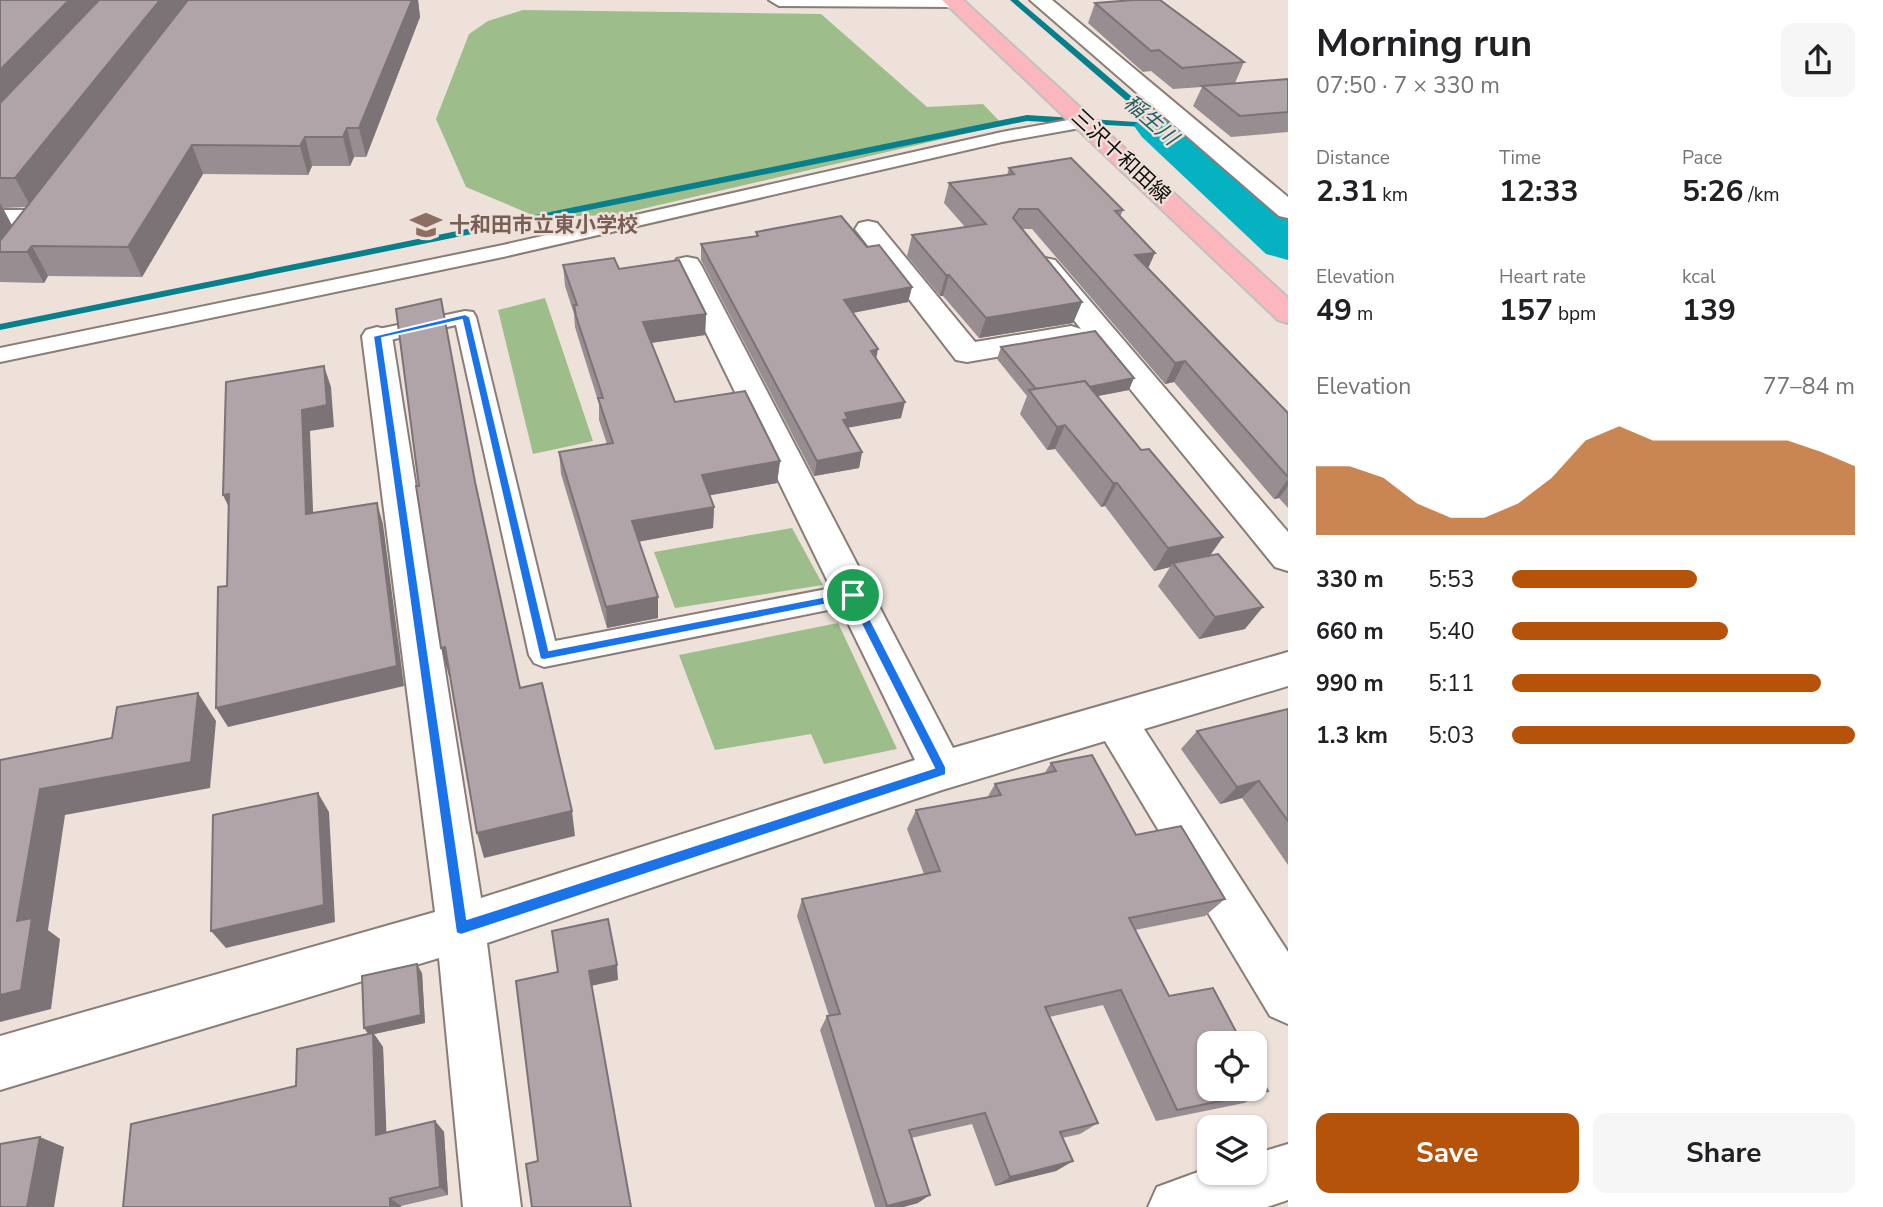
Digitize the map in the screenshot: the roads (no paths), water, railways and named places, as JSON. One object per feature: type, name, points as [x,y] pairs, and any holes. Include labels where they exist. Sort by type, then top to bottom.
[{"type":"main road","name":"三沢十和田線","points":[[952,1],[1288,314]]},
{"type":"street","points":[[779,0],[952,1]]},
{"type":"street","points":[[1040,0],[1288,210]]},
{"type":"street","points":[[1159,100],[1185,97]]},
{"type":"street","points":[[0,218],[31,229],[72,175]]},
{"type":"street","points":[[868,229],[967,353],[1099,330]]},
{"type":"street","points":[[1031,248],[1288,557]]},
{"type":"street","points":[[687,265],[942,771]]},
{"type":"street","points":[[377,336],[461,928],[492,1207]]},
{"type":"street","points":[[0,1063],[461,928],[942,771],[1288,669]]},
{"type":"street","points":[[1116,721],[1288,998]]},
{"type":"street","points":[[1177,1207],[1288,1172]]},
{"type":"lane","points":[[0,355],[489,254],[989,140],[1084,122]]},
{"type":"lane","points":[[377,336],[465,317],[544,655],[853,595]]},
{"type":"waterway","points":[[0,327],[1027,118],[1161,126],[1014,0]]},
{"type":"waterway","name":"稲生川","points":[[1161,126],[1288,241]]},
{"type":"place","name":"十和田市立東小学校","points":[[426,225]]}]
